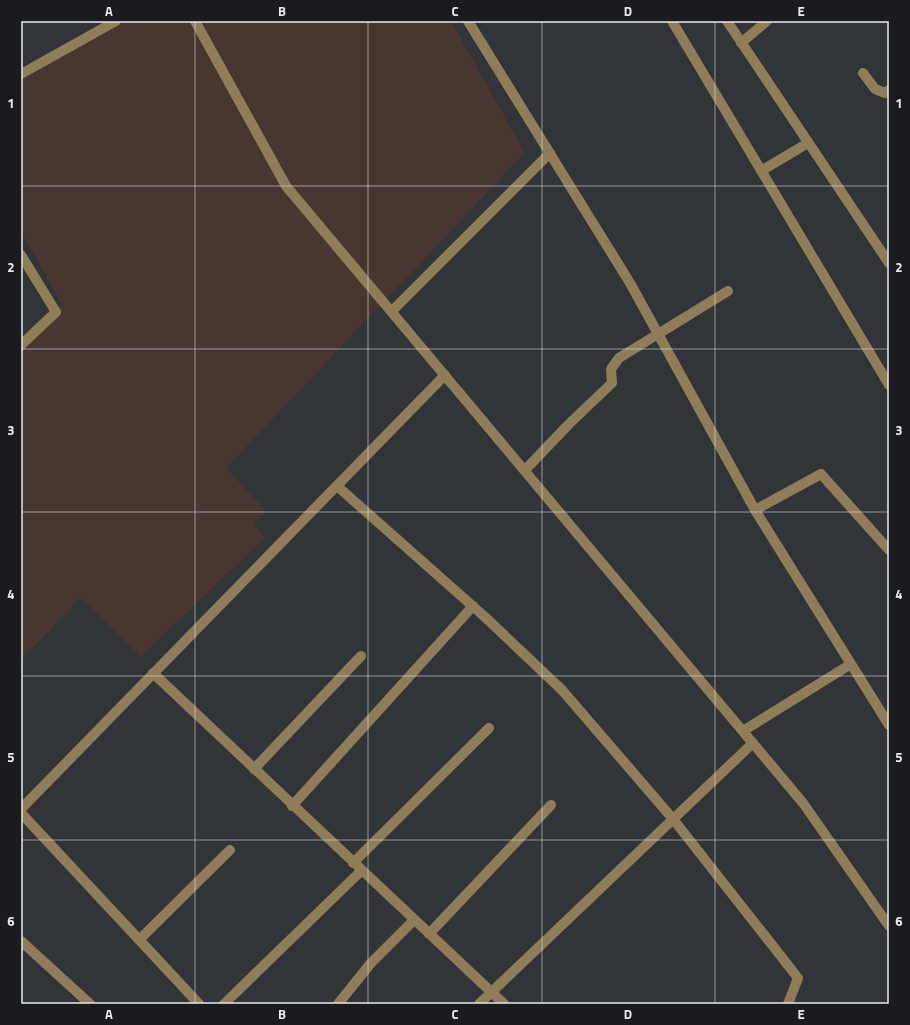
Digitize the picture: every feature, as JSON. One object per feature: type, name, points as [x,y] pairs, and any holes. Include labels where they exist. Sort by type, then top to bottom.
[{"type":"street","points":[[21,74],[116,21]]},
{"type":"street","points":[[195,21],[286,186],[804,803],[889,926]]},
{"type":"street","points":[[672,21],[889,385]]},
{"type":"street","points":[[727,21],[889,263]]},
{"type":"street","points":[[741,43],[767,21]]},
{"type":"street","points":[[473,23],[550,153],[630,283],[755,510],[889,725]]},
{"type":"street","points":[[863,73],[874,89],[885,93],[889,90]]},
{"type":"street","points":[[761,171],[808,142]]},
{"type":"street","points":[[392,312],[550,153]]},
{"type":"street","points":[[21,255],[56,312],[21,345]]},
{"type":"street","points":[[525,470],[569,424],[612,383],[611,369],[619,358],[728,291]]},
{"type":"street","points":[[21,809],[445,375]]},
{"type":"street","points":[[755,510],[821,474],[889,550]]},
{"type":"street","points":[[337,486],[473,606],[562,690],[673,819],[798,978],[788,1004]]},
{"type":"street","points":[[292,806],[473,606]]},
{"type":"street","points":[[254,769],[361,656]]},
{"type":"street","points":[[743,730],[852,664]]},
{"type":"street","points":[[153,674],[353,864],[504,1004]]},
{"type":"street","points":[[353,864],[489,728]]},
{"type":"street","points":[[479,1004],[753,743]]},
{"type":"street","points":[[429,934],[550,805]]},
{"type":"street","points":[[21,813],[199,1004]]},
{"type":"street","points":[[139,940],[230,850]]},
{"type":"street","points":[[224,1004],[361,871]]},
{"type":"street","points":[[338,1004],[371,964],[414,920]]},
{"type":"street","points":[[22,944],[90,1004]]},
{"type":"shaded area","points":[[121,21],[451,21],[525,153],[226,468],[266,511],[254,525],[265,537],[141,657],[81,598],[21,660],[21,344],[62,305],[21,231],[21,80]]}]
